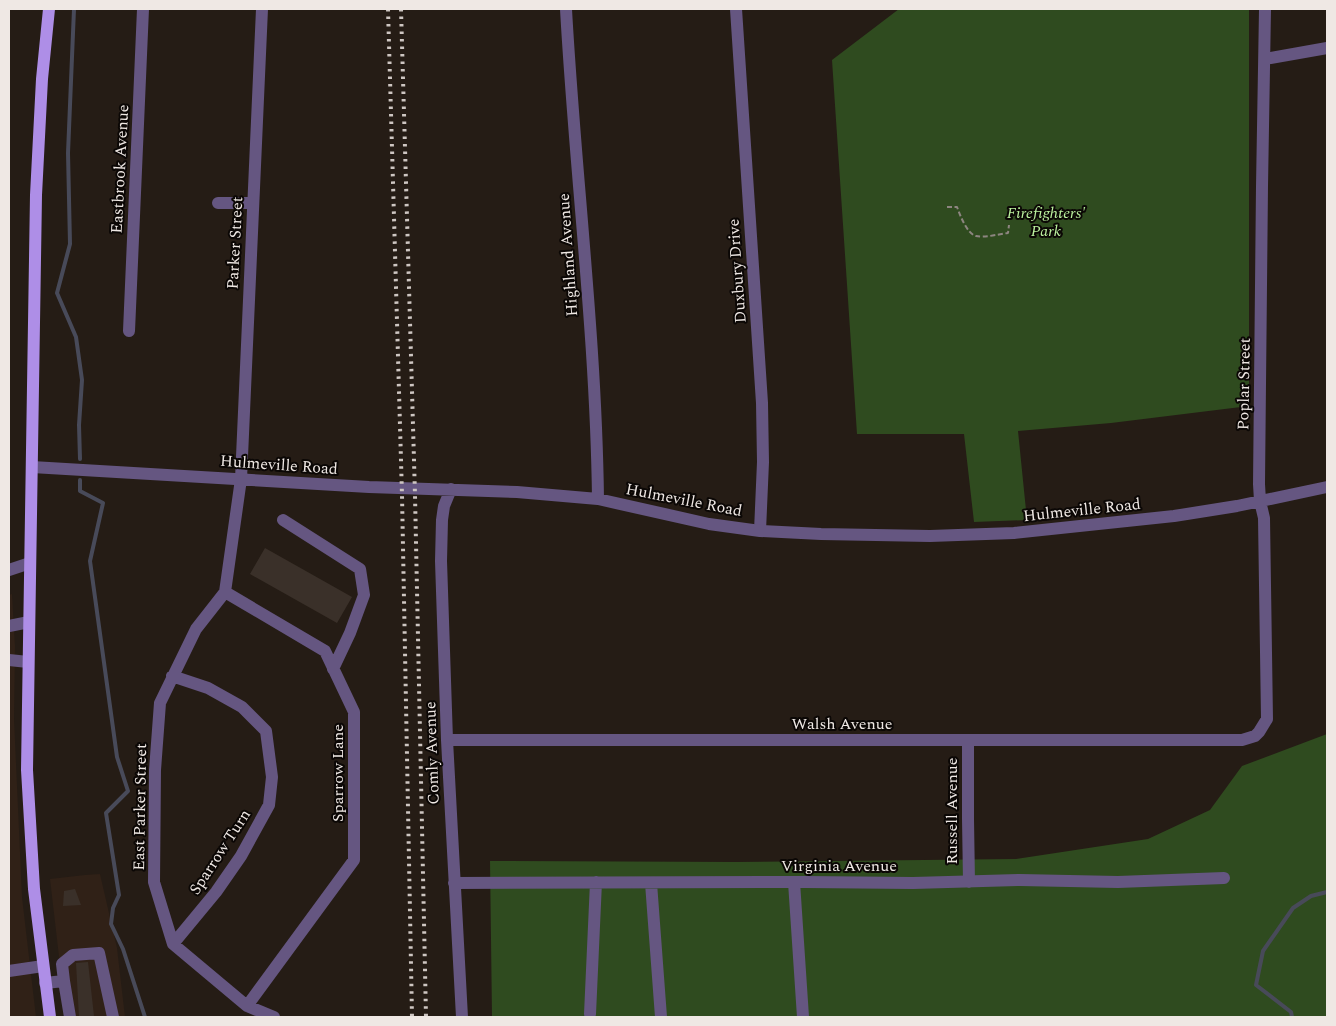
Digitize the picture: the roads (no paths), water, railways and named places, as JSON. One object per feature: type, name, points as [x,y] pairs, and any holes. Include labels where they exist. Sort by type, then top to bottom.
[{"type":"main road","points":[[49,9],[37,154],[27,770],[34,890],[50,1017]]},
{"type":"street","name":"Eastbrook Avenue","points":[[129,331],[143,9]]},
{"type":"street","name":"Parker Street","points":[[241,479],[262,9]]},
{"type":"street","name":"Highland Avenue","points":[[566,9],[592,352],[598,500]]},
{"type":"street","name":"Duxbury Drive","points":[[736,9],[762,403],[763,462],[760,531]]},
{"type":"street","name":"Poplar Street","points":[[1237,740],[1255,736],[1262,728],[1266,719],[1264,518],[1259,484],[1265,9]]},
{"type":"street","points":[[1265,59],[1327,48]]},
{"type":"street","points":[[218,203],[253,203]]},
{"type":"street","name":"Hulmeville Road","points":[[32,467],[370,487],[517,492],[598,500],[709,524],[760,531],[930,536],[1014,533],[1174,516],[1327,487]]},
{"type":"street","points":[[226,592],[241,479]]},
{"type":"street","name":"Comly Avenue","points":[[451,489],[444,506],[441,553],[454,883],[462,1017]]},
{"type":"street","points":[[283,520],[360,569],[364,595],[350,633],[333,670]]},
{"type":"street","points":[[9,570],[30,563]]},
{"type":"street","name":"Sparrow Lane","points":[[226,592],[325,651],[354,712],[354,860],[248,1006]]},
{"type":"street","name":"East Parker Street","points":[[173,944],[154,882],[155,770],[160,703],[196,629],[226,592]]},
{"type":"street","points":[[9,626],[29,622]]},
{"type":"street","points":[[9,660],[28,662]]},
{"type":"street","name":"Sparrow Turn","points":[[172,676],[208,688],[242,706],[266,731],[272,777],[269,805],[241,856],[216,892],[173,944]]},
{"type":"street","name":"Walsh Avenue","points":[[448,740],[1237,740]]},
{"type":"street","name":"Russell Avenue","points":[[968,740],[969,882]]},
{"type":"street","name":"Virginia Avenue","points":[[454,883],[913,883],[1020,880],[1126,882],[1224,878]]},
{"type":"street","points":[[590,1014],[596,882]]},
{"type":"street","points":[[794,882],[803,1017]]},
{"type":"street","points":[[651,883],[661,1017]]},
{"type":"street","points":[[173,944],[248,1006],[274,1017]]},
{"type":"street","points":[[70,1017],[62,964],[73,955],[100,953],[112,1017]]},
{"type":"street","points":[[9,971],[43,966]]},
{"type":"street","points":[[46,983],[64,981]]},
{"type":"waterway","points":[[74,9],[68,153],[70,244],[57,293],[76,337],[82,380],[79,425],[80,459]]},
{"type":"waterway","points":[[80,480],[80,491],[103,503],[90,561],[117,757],[128,791],[106,813],[119,895],[113,908],[111,924],[123,949],[145,1017]]},
{"type":"waterway","points":[[1292,1017],[1291,1012],[1256,985],[1263,951],[1293,908],[1311,896],[1327,892]]},
{"type":"railway","points":[[388,9],[402,495],[412,1017]]},
{"type":"railway","points":[[401,9],[415,495],[426,1017]]},
{"type":"park label","name":"Firefighters' Park","points":[[1046,222]]}]
